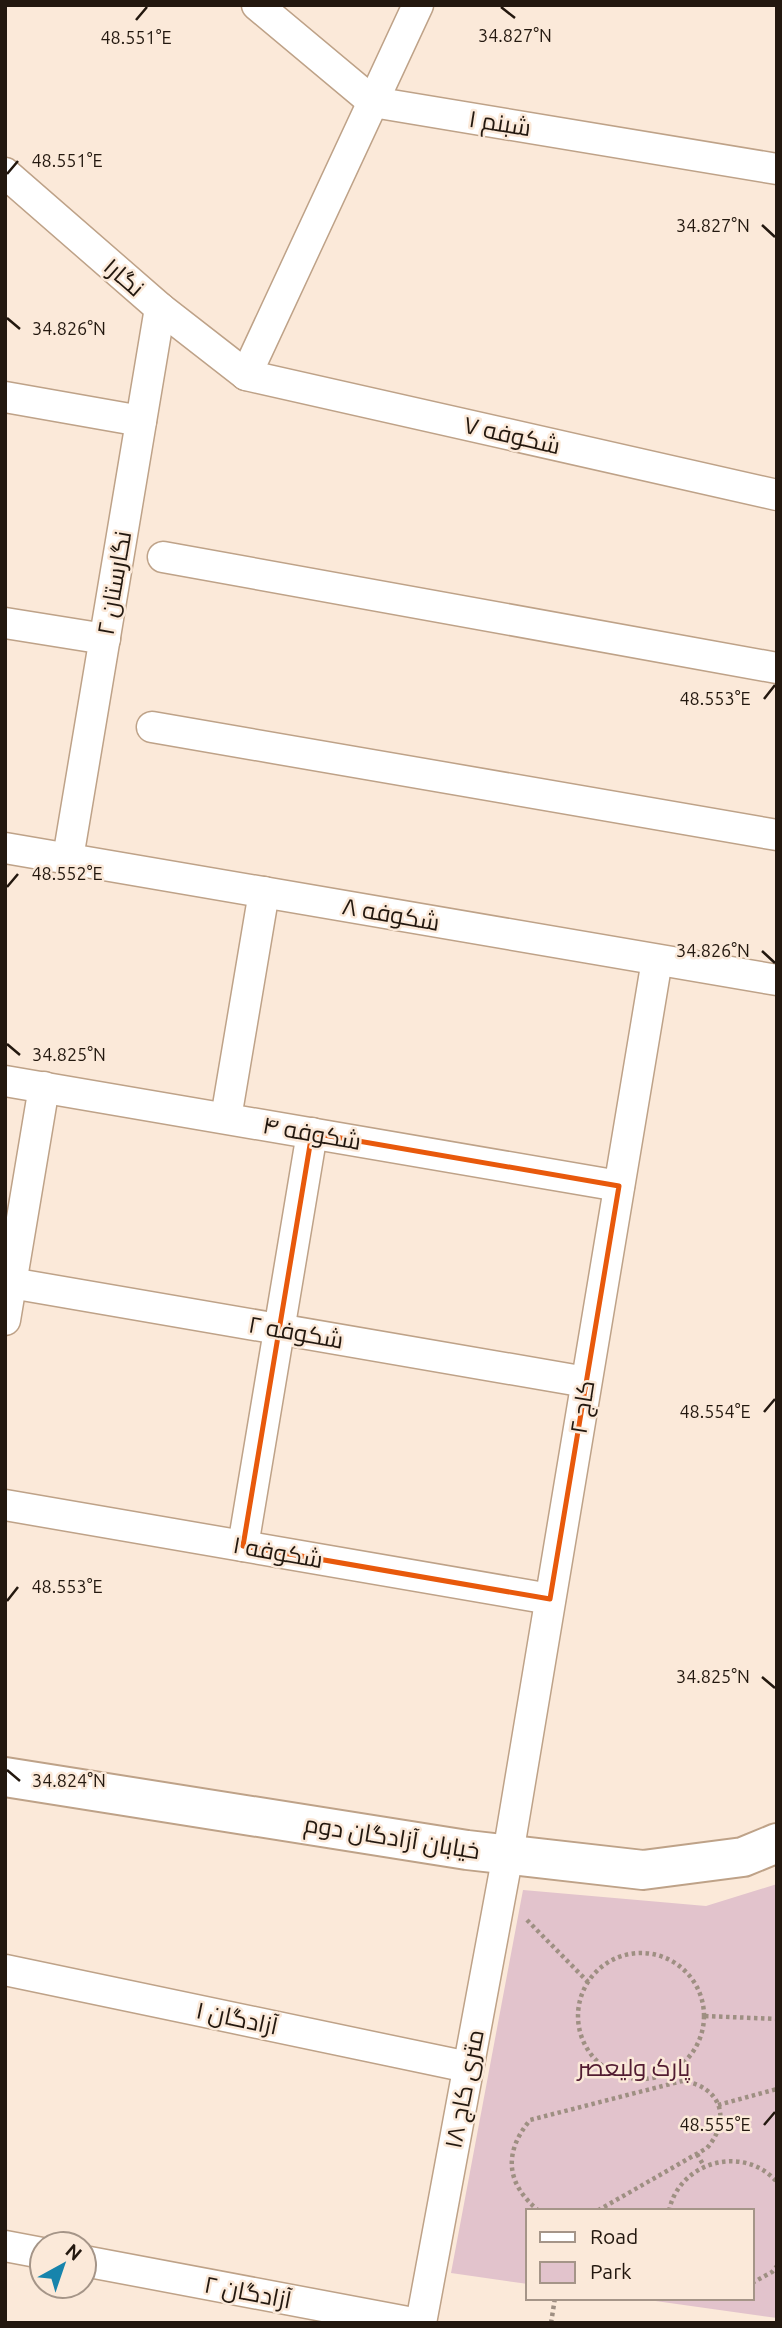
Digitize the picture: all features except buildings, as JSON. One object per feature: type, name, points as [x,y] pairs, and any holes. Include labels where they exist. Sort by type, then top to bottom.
[{"type":"street","points":[[257,5],[373,102]]},
{"type":"street","points":[[246,375],[418,5]]},
{"type":"street","name":"شبنم ۱","points":[[373,102],[777,169]]},
{"type":"street","name":"نگار۱","points":[[5,173],[160,308],[246,375]]},
{"type":"street","name":"نگارستان ۲","points":[[68,858],[160,308]]},
{"type":"street","name":"شکوفه ۷","points":[[246,375],[777,495]]},
{"type":"street","points":[[5,397],[141,421]]},
{"type":"street","points":[[163,556],[777,668]]},
{"type":"street","points":[[5,623],[105,639]]},
{"type":"street","points":[[152,727],[777,835]]},
{"type":"street","name":"شکوفه ۸","points":[[5,848],[777,980]]},
{"type":"street","points":[[226,1118],[264,892]]},
{"type":"street","name":"کاج ۲","points":[[508,1854],[657,960]]},
{"type":"street","name":"شکوفه ۴","points":[[5,1081],[619,1186]]},
{"type":"street","points":[[5,1320],[8,1282],[44,1087]]},
{"type":"street","points":[[243,1546],[312,1133]]},
{"type":"street","name":"شکوفه ۲","points":[[8,1282],[586,1382]]},
{"type":"street","name":"شکوفه ۱","points":[[5,1505],[550,1599]]},
{"type":"street","name":"خیابان آزادگان دوم","points":[[5,1777],[467,1850],[643,1870],[743,1857],[777,1843]]},
{"type":"street","name":"۱۸ متری کاج","points":[[421,2323],[508,1854]]},
{"type":"street","name":"آزادگان ۱","points":[[5,1970],[468,2067]]},
{"type":"street","points":[[5,2246],[28,2250]]},
{"type":"street","name":"آزادگان ۲","points":[[98,2264],[413,2323]]},
{"type":"path","points":[[500,1894],[588,1982]]},
{"type":"path","points":[[632,1954],[650,1954],[667,1959],[682,1968],[694,1982],[702,1998],[705,2016],[702,2034],[683,2064],[668,2074],[650,2079],[632,2079],[615,2074],[600,2064],[588,2050],[580,2034],[578,2016],[580,1998],[588,1982],[600,1968],[615,1959],[632,1954]]},
{"type":"path","points":[[705,2016],[777,2020]]},
{"type":"path","points":[[668,2074],[670,2084]]},
{"type":"path","points":[[537,2209],[518,2188],[512,2167],[514,2145],[530,2120],[682,2081],[704,2087],[713,2095],[721,2117],[715,2139],[707,2148],[601,2209]]},
{"type":"path","points":[[718,2105],[777,2089]]},
{"type":"path","points":[[697,2154],[704,2166]]},
{"type":"path","points":[[670,2209],[677,2190],[689,2176],[704,2166],[721,2161],[739,2161],[756,2166],[777,2182]]},
{"type":"path","points":[[754,2282],[777,2266]]},
{"type":"path","points":[[551,2323],[555,2300]]},
{"type":"highlighted area","points":[[312,1133],[619,1186],[550,1599],[243,1546]]},
{"type":"green space","name":"پارک ولیعصر","points":[[777,1884],[777,2318],[648,2300],[754,2300],[754,2209],[526,2209],[526,2284],[451,2273],[523,1890],[706,1906]]}]
